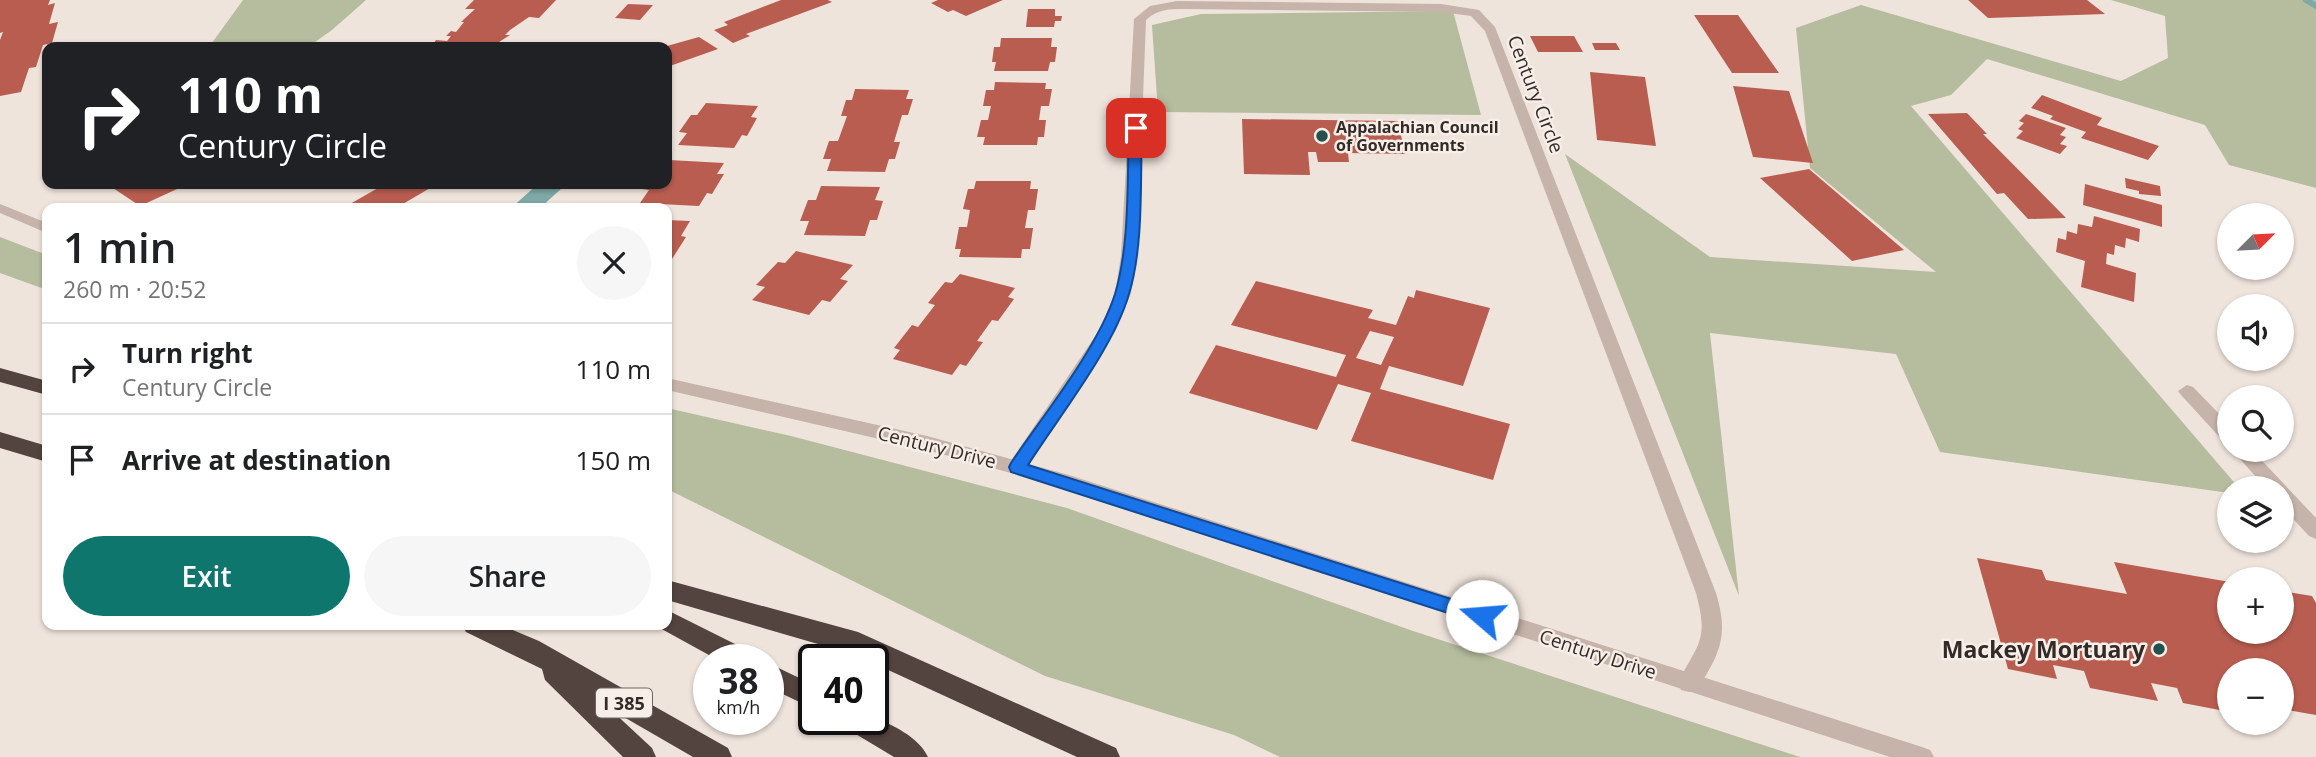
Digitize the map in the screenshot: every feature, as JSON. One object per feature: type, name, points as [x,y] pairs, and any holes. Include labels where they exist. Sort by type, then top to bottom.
[{"type":"highway","points":[[0,375],[42,387]]},
{"type":"highway","points":[[0,440],[42,453]]},
{"type":"highway","points":[[672,591],[849,640],[1106,757]]},
{"type":"highway","points":[[672,623],[712,644]]},
{"type":"highway","name":"I 385","points":[[486,630],[530,649],[718,757]]},
{"type":"highway","points":[[530,649],[642,757]]},
{"type":"highway","points":[[884,735],[915,757]]},
{"type":"street","name":"Century Circle","points":[[1017,467],[1108,330],[1122,293],[1129,256],[1140,19],[1146,11],[1165,5],[1184,5],[1441,8],[1475,13],[1491,30],[1715,620],[1712,640],[1704,660],[1689,683]]},
{"type":"street","points":[[0,208],[42,226]]},
{"type":"street","name":"Century Drive","points":[[672,385],[927,443],[1017,467],[1922,757]]},
{"type":"street","points":[[2187,391],[2217,423]]},
{"type":"street","points":[[2252,462],[2266,476]]},
{"type":"street","points":[[2294,507],[2316,531]]},
{"type":"green space","points":[[243,0],[366,0],[315,42],[213,42]]},
{"type":"green space","points":[[2111,0],[2316,0],[2316,188],[2229,165],[2205,125],[1987,59],[1951,95],[1911,106],[2229,476],[2217,476],[2217,491],[1940,452],[1896,354],[1710,333],[1739,596],[1565,154],[1710,257],[1936,272],[1810,168],[1796,28],[1861,5],[2121,81],[2168,58],[2165,16]]},
{"type":"green space","points":[[1453,11],[1481,115],[1158,112],[1152,25],[1201,14]]},
{"type":"green space","points":[[0,237],[42,253],[42,288],[0,273]]},
{"type":"green space","points":[[672,409],[791,436],[1067,508],[1413,631],[1800,757],[1280,757],[1234,735],[1045,676],[672,491]]},
{"type":"water","points":[[532,189],[561,189],[546,203],[517,203]]},
{"type":"building","points":[[0,0],[50,0],[48,5],[55,3],[49,24],[58,22],[52,42],[42,42],[36,67],[29,68],[21,92],[0,96],[0,40],[3,32],[0,33]]},
{"type":"building","points":[[474,0],[556,0],[539,18],[529,17],[510,30],[505,35],[510,35],[499,42],[435,42],[447,41],[451,36],[446,36],[451,31],[456,32],[464,22],[461,22],[475,9],[465,9]]},
{"type":"building","points":[[781,0],[832,2],[746,34],[750,36],[733,43],[714,30],[728,25],[724,22]]},
{"type":"building","points":[[938,0],[1003,0],[966,16],[953,10],[948,12],[931,3]]},
{"type":"building","points":[[1968,0],[2087,0],[2105,14],[1988,18]]},
{"type":"building","points":[[628,4],[653,5],[640,20],[615,18]]},
{"type":"building","points":[[1028,9],[1055,9],[1055,16],[1062,16],[1061,21],[1055,21],[1054,27],[1026,27]]},
{"type":"building","points":[[1694,15],[1738,15],[1779,73],[1732,73]]},
{"type":"building","points":[[1530,36],[1574,36],[1583,52],[1538,52]]},
{"type":"building","points":[[699,37],[718,49],[672,65],[672,45]]},
{"type":"building","points":[[1001,38],[1052,38],[1051,47],[1057,47],[1055,62],[1050,62],[1048,71],[994,71],[994,47],[1000,47]]},
{"type":"building","points":[[1592,43],[1616,43],[1620,50],[1595,50]]},
{"type":"building","points":[[1590,72],[1645,77],[1656,146],[1597,140]]},
{"type":"building","points":[[995,82],[1046,83],[1045,89],[1052,89],[1049,106],[1041,106],[1039,120],[1046,120],[1044,137],[1038,137],[1037,145],[983,145],[985,137],[977,137],[981,120],[988,120],[991,106],[983,106],[986,90],[994,90]]},
{"type":"building","points":[[1733,86],[1789,91],[1813,163],[1753,157]]},
{"type":"building","points":[[855,89],[909,90],[906,99],[913,99],[908,115],[902,115],[894,142],[900,142],[895,159],[889,159],[885,172],[827,171],[831,159],[823,159],[829,141],[838,141],[847,116],[841,116],[846,100],[852,100]]},
{"type":"building","points":[[2042,95],[2102,118],[2097,125],[2159,146],[2148,160],[2081,138],[2086,132],[2050,119],[2053,116],[2031,108]]},
{"type":"building","points":[[706,103],[758,106],[751,117],[757,118],[747,136],[742,135],[734,148],[678,145],[687,133],[679,132],[691,115],[697,115]]},
{"type":"building","points":[[1967,113],[1987,134],[1983,134],[2066,218],[2028,219],[2004,193],[1997,194],[1928,114]]},
{"type":"building","points":[[2026,114],[2066,128],[2060,135],[2066,137],[2060,144],[2067,146],[2060,154],[2016,138],[2023,131],[2018,129],[2024,123],[2019,121]]},
{"type":"building","name":"Appalachian Council of Governments","points":[[1242,119],[1398,121],[1405,154],[1348,153],[1349,162],[1318,162],[1316,152],[1308,152],[1310,175],[1244,174]]},
{"type":"building","points":[[672,160],[724,163],[717,174],[724,174],[712,194],[707,193],[699,206],[640,203],[649,190],[642,189],[672,189]]},
{"type":"building","points":[[1809,169],[1904,250],[1852,261],[1760,178]]},
{"type":"building","points":[[2125,178],[2160,186],[2161,196],[2139,194],[2139,191],[2126,188]]},
{"type":"building","points":[[976,181],[1031,181],[1030,189],[1038,189],[1035,210],[1028,210],[1025,228],[1033,228],[1030,249],[1022,249],[1021,258],[959,257],[961,249],[955,249],[959,227],[967,227],[970,210],[963,209],[968,189],[974,189]]},
{"type":"building","points":[[2085,184],[2162,205],[2162,227],[2083,205]]},
{"type":"building","points":[[821,186],[880,187],[875,200],[883,201],[877,220],[870,220],[865,236],[804,235],[809,221],[800,221],[808,200],[816,200]]},
{"type":"building","points":[[114,189],[177,189],[147,203],[136,203]]},
{"type":"building","points":[[376,189],[428,189],[405,203],[352,203]]},
{"type":"building","points":[[2094,216],[2140,229],[2139,242],[2126,238],[2125,248],[2115,245],[2114,255],[2107,253],[2106,264],[2136,273],[2134,302],[2081,287],[2085,261],[2056,252],[2058,238],[2066,240],[2067,231],[2077,234],[2078,224],[2092,227]]},
{"type":"building","points":[[672,220],[690,221],[681,236],[686,237],[672,259]]},
{"type":"building","points":[[796,251],[853,265],[840,279],[848,281],[830,302],[822,300],[809,315],[752,300],[765,287],[756,285],[778,262],[785,263]]},
{"type":"building","points":[[960,274],[1015,288],[1008,297],[1014,299],[998,321],[992,320],[977,341],[983,342],[966,366],[960,364],[952,375],[893,359],[900,350],[894,348],[912,325],[918,327],[935,305],[928,303],[945,282],[952,283]]},
{"type":"building","points":[[1256,281],[1373,310],[1368,318],[1396,325],[1408,296],[1414,298],[1416,290],[1490,308],[1463,386],[1389,366],[1380,389],[1510,424],[1493,480],[1351,441],[1371,393],[1338,384],[1317,430],[1189,393],[1216,345],[1336,377],[1346,355],[1231,325]],"holes":[[[1370,331],[1394,337],[1381,365],[1356,358]]]},
{"type":"building","name":"Mackey Mortuary","points":[[1977,558],[2042,570],[2046,580],[2127,594],[2114,562],[2217,580],[2217,644],[2294,644],[2294,593],[2312,596],[2316,603],[2316,715],[2294,711],[2294,658],[2217,658],[2217,710],[2183,703],[2177,688],[2151,683],[2158,701],[2090,688],[2084,671],[2053,665],[2057,679],[2008,669]]},
{"type":"waterway","points":[[2306,0],[2316,6]]},
{"type":"place","name":"Appalachian Council of Governments","points":[[1322,136]]},
{"type":"place","name":"Mackey Mortuary","points":[[2159,649]]},
{"type":"route","points":[[1136,128],[1129,256],[1122,293],[1108,330],[1017,467],[1482,616]]}]
